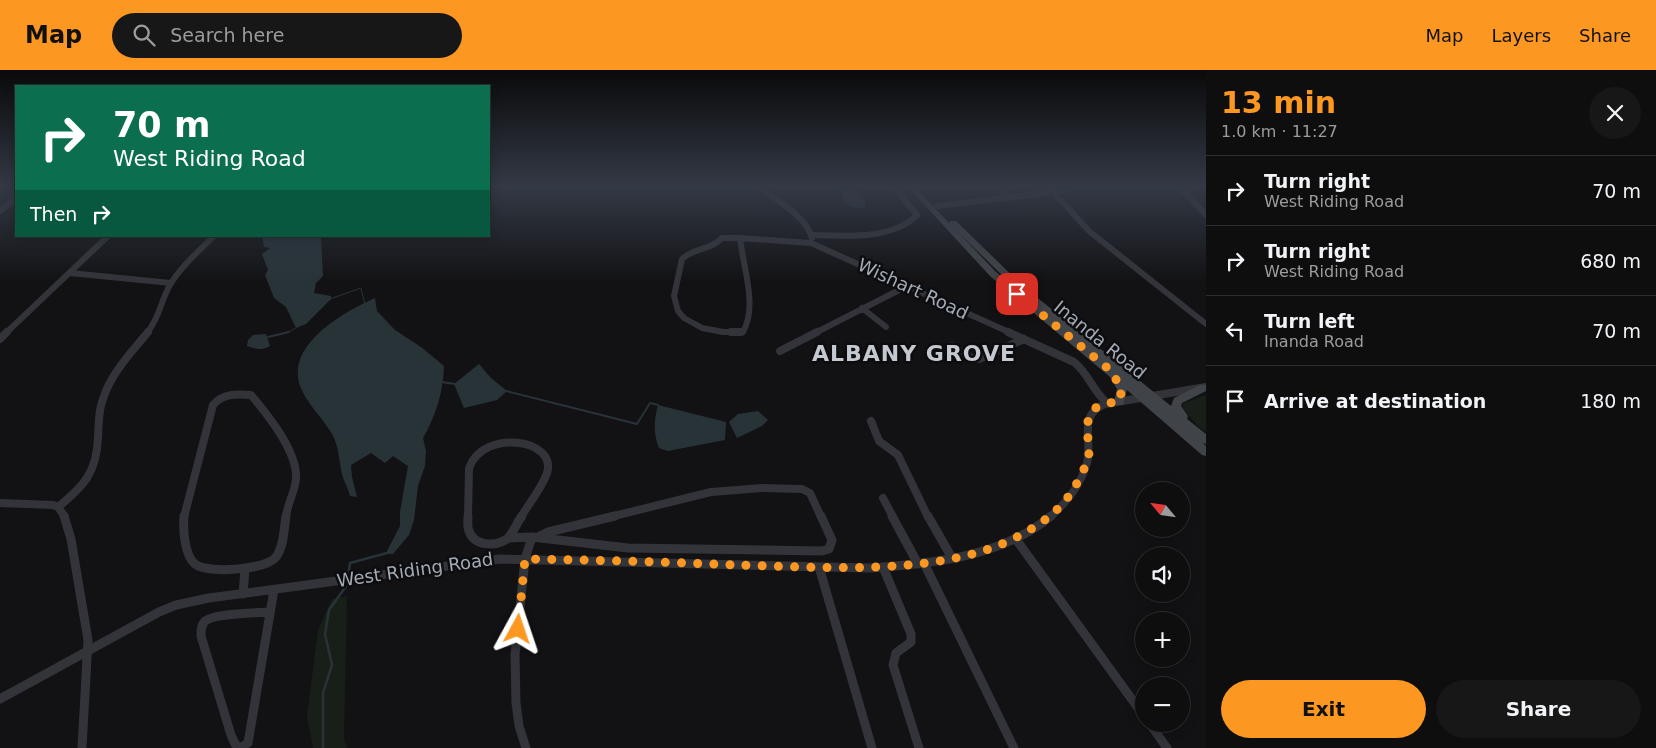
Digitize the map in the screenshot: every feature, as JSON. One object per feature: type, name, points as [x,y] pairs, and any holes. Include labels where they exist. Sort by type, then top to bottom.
[{"type":"main road","name":"Inanda Road","points":[[941,219],[993,274],[1144,398],[1206,452]]},
{"type":"main road","name":"Inanda Road","points":[[949,219],[983,254],[1013,281],[1202,437]]},
{"type":"main road","points":[[1110,370],[1122,389],[1119,402]]},
{"type":"main road","points":[[1202,437],[1178,411],[1176,404],[1181,398],[1204,388]]},
{"type":"street","points":[[798,219],[812,235],[811,243]]},
{"type":"street","points":[[812,235],[836,236],[897,229],[915,219]]},
{"type":"street","points":[[1078,219],[1092,234],[1206,324]]},
{"type":"street","points":[[0,340],[107,237]]},
{"type":"street","points":[[58,507],[80,487],[93,470],[96,455],[98,413],[103,396],[125,359],[156,320],[171,283],[213,237]]},
{"type":"street","name":"Wishart Road","points":[[740,238],[747,291],[747,325],[743,332],[722,332],[694,325],[680,312],[674,298],[682,259],[693,253],[713,247],[722,238],[740,238],[797,240],[811,243],[1079,365],[1086,373],[1096,393],[1108,403]]},
{"type":"street","points":[[70,273],[171,283]]},
{"type":"street","points":[[780,351],[907,286]]},
{"type":"street","points":[[862,308],[886,327]]},
{"type":"street","points":[[952,346],[969,357],[979,359],[1024,339]]},
{"type":"street","points":[[1108,403],[1204,388]]},
{"type":"street","points":[[235,394],[251,395],[267,415],[289,452],[296,478],[287,504],[281,544],[277,555],[268,563],[246,569],[207,570],[194,564],[190,558],[184,521],[214,405],[218,399],[235,394]]},
{"type":"street","name":"West Riding Road","points":[[0,699],[89,649],[176,605],[243,594],[500,559],[883,567],[952,558],[992,548],[1014,538],[1050,517],[1067,500],[1087,464],[1089,417],[1095,408],[1108,403]]},
{"type":"street","points":[[871,421],[878,439],[898,455],[932,524],[952,558]]},
{"type":"street","points":[[508,538],[548,474],[549,465],[543,453],[530,446],[506,442],[496,443],[482,449],[470,464],[467,525],[472,538],[484,544],[497,543],[508,538],[535,537],[628,548],[822,551],[828,549],[832,540],[810,493],[802,490],[762,488],[699,494],[548,532],[535,537],[525,559],[515,666],[518,721],[526,748]]},
{"type":"street","points":[[883,498],[921,563],[1014,748]]},
{"type":"street","points":[[0,503],[58,507],[63,512],[74,550],[76,575],[87,621],[89,649],[82,748]]},
{"type":"street","points":[[517,524],[522,537]]},
{"type":"street","points":[[1014,538],[1135,704]]},
{"type":"street","points":[[819,567],[872,748]]},
{"type":"street","points":[[883,567],[911,634],[910,644],[896,653],[893,665],[919,748]]},
{"type":"street","points":[[243,594],[246,569]]},
{"type":"street","points":[[270,612],[213,617],[205,620],[201,627],[201,636],[231,735],[235,744],[240,748],[248,743],[274,590]]},
{"type":"street","points":[[1156,732],[1167,748]]},
{"type":"shaded area","points":[[262,237],[321,237],[323,276],[316,283],[314,293],[331,296],[331,299],[306,324],[296,328],[286,307],[274,298],[265,275],[268,270],[262,254],[270,248],[264,247]]},
{"type":"shaded area","points":[[375,298],[377,311],[395,330],[421,347],[444,366],[438,404],[423,438],[426,451],[425,466],[418,486],[414,520],[409,535],[393,554],[387,554],[387,551],[400,526],[400,512],[408,466],[393,456],[385,463],[371,453],[351,465],[357,497],[350,496],[342,474],[334,439],[303,393],[298,371],[301,356],[309,343],[334,321]]},
{"type":"shaded area","points":[[266,334],[270,346],[258,349],[247,346],[248,340],[253,335]]},
{"type":"shaded area","points":[[479,364],[491,378],[507,391],[497,400],[464,408],[454,384]]},
{"type":"shaded area","points":[[1206,395],[1206,432],[1198,426],[1182,407],[1184,403]]},
{"type":"shaded area","points":[[658,405],[726,422],[725,440],[668,451],[659,448],[655,426]]},
{"type":"shaded area","points":[[758,411],[768,420],[762,426],[737,438],[729,422],[738,414]]},
{"type":"shaded area","points":[[347,596],[344,738],[347,748],[313,748],[307,716],[318,630],[332,599]]},
{"type":"waterway","points":[[330,299],[361,288],[365,305]]},
{"type":"waterway","points":[[287,332],[296,328]]},
{"type":"waterway","points":[[268,337],[287,332]]},
{"type":"waterway","points":[[442,382],[455,384]]},
{"type":"waterway","points":[[506,391],[637,424],[650,403],[658,405]]},
{"type":"waterway","points":[[348,576],[350,563],[387,553]]},
{"type":"waterway","points":[[323,748],[323,693],[332,665],[325,634],[329,610],[347,585]]},
{"type":"district","name":"ALBANY GROVE","points":[[914,353]]},
{"type":"route","points":[[518,629],[525,559],[869,568],[909,565],[971,554],[998,546],[1030,530],[1050,517],[1067,500],[1087,464],[1089,453],[1088,422],[1091,413],[1102,404],[1119,402],[1122,389],[1110,370],[1017,294]]}]
